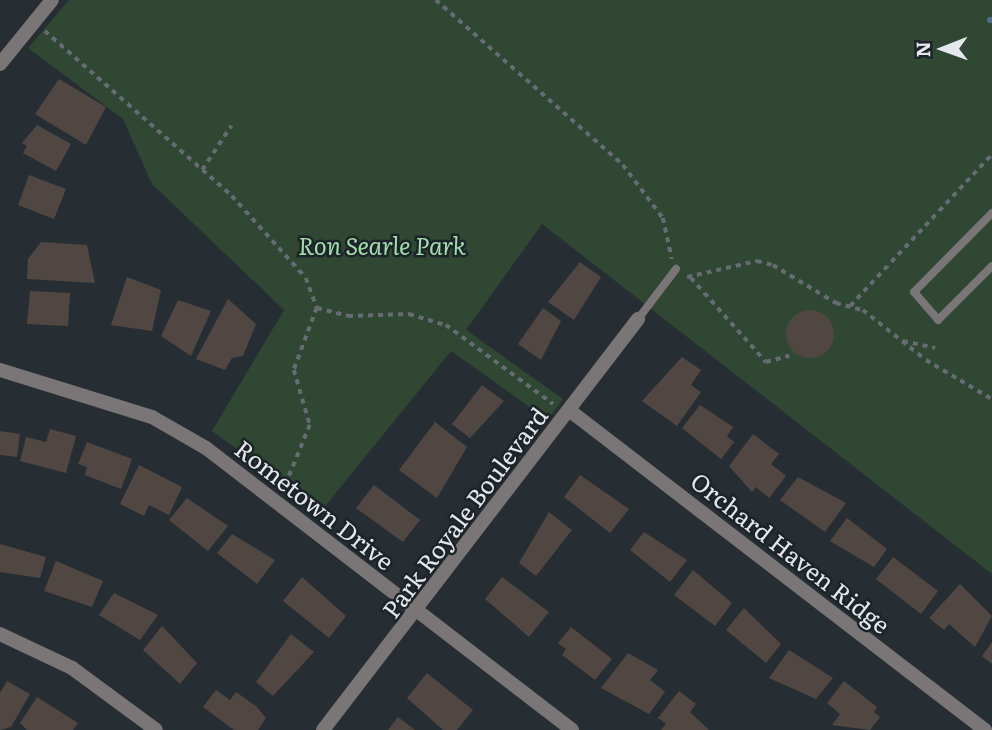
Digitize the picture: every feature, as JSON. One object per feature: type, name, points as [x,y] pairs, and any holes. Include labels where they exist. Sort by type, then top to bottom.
[{"type":"street","points":[[0,64],[52,0]]},
{"type":"street","name":"Park Royale Boulevard","points":[[323,730],[418,613],[638,319]]},
{"type":"street","name":"Rometown Drive","points":[[0,370],[152,417],[206,447],[572,730]]},
{"type":"street","name":"Orchard Haven Ridge","points":[[569,410],[985,730]]},
{"type":"street","points":[[0,634],[72,668],[156,730]]},
{"type":"lane","points":[[992,213],[914,292],[938,320],[992,266]]},
{"type":"lane","points":[[638,319],[676,269]]},
{"type":"path","points":[[436,0],[623,165],[663,218],[676,269],[691,278],[766,362],[789,356]]},
{"type":"path","points":[[35,21],[202,170],[293,261],[317,308],[294,367],[309,434],[276,503]]},
{"type":"path","points":[[202,170],[231,126]]},
{"type":"path","points":[[850,306],[992,154]]},
{"type":"path","points":[[691,278],[757,261],[850,306],[992,399]]},
{"type":"path","points":[[317,308],[438,321],[569,410]]},
{"type":"path","points":[[901,341],[935,348]]},
{"type":"green space","name":"Ron Searle Park","points":[[69,0],[992,0],[992,574],[542,224],[466,330],[563,399],[548,420],[451,351],[322,510],[212,431],[284,310],[152,184],[123,119],[28,48]]},
{"type":"building","points":[[59,79],[106,107],[86,145],[35,114]]},
{"type":"building","points":[[37,125],[71,144],[56,171],[23,153],[27,146],[22,143]]},
{"type":"building","points":[[29,175],[66,189],[54,219],[18,205]]},
{"type":"building","points":[[41,242],[87,245],[95,283],[27,279],[28,259]]},
{"type":"building","points":[[580,262],[601,277],[574,320],[548,302]]},
{"type":"building","points":[[127,277],[161,290],[152,331],[111,325]]},
{"type":"building","points":[[30,291],[70,293],[68,326],[27,324]]},
{"type":"building","points":[[228,299],[256,324],[243,356],[232,358],[225,370],[196,359]]},
{"type":"building","points":[[178,300],[211,311],[191,356],[161,336]]},
{"type":"building","points":[[543,308],[561,321],[541,360],[518,344]]},
{"type":"building","points":[[810,310],[827,317],[834,334],[827,351],[810,358],[793,351],[786,334],[793,317]]},
{"type":"building","points":[[682,357],[701,370],[691,385],[701,392],[677,426],[642,401]]},
{"type":"building","points":[[482,385],[504,401],[470,438],[452,424]]},
{"type":"building","points":[[700,405],[733,427],[727,436],[734,442],[721,459],[682,428]]},
{"type":"building","points":[[435,422],[467,447],[437,498],[399,470]]},
{"type":"building","points":[[50,429],[76,436],[66,473],[20,461],[26,437],[46,442]]},
{"type":"building","points":[[0,431],[20,434],[17,457],[0,455]]},
{"type":"building","points":[[753,434],[779,454],[771,464],[786,476],[769,498],[756,487],[752,492],[729,466]]},
{"type":"building","points":[[87,442],[132,459],[121,489],[85,475],[87,467],[78,464]]},
{"type":"building","points":[[139,465],[182,487],[169,515],[149,505],[144,516],[120,504]]},
{"type":"building","points":[[580,475],[629,509],[610,533],[564,497]]},
{"type":"building","points":[[798,477],[846,503],[825,532],[780,500]]},
{"type":"building","points":[[374,485],[420,520],[403,542],[356,508]]},
{"type":"building","points":[[187,498],[228,526],[208,551],[169,520]]},
{"type":"building","points":[[549,512],[572,530],[536,576],[519,563]]},
{"type":"building","points":[[847,518],[887,549],[874,567],[830,541]]},
{"type":"building","points":[[644,532],[687,560],[670,582],[630,550]]},
{"type":"building","points":[[232,534],[275,560],[257,584],[217,553]]},
{"type":"building","points":[[0,544],[46,557],[40,578],[0,572]]},
{"type":"building","points":[[893,557],[938,591],[921,614],[876,579]]},
{"type":"building","points":[[56,561],[103,581],[92,607],[44,591]]},
{"type":"building","points":[[693,570],[732,603],[715,626],[674,595]]},
{"type":"building","points":[[302,577],[346,616],[329,638],[283,601]]},
{"type":"building","points":[[502,577],[549,612],[529,637],[485,599]]},
{"type":"building","points":[[960,584],[992,616],[975,647],[949,624],[944,630],[929,618]]},
{"type":"building","points":[[114,593],[158,615],[140,640],[99,615]]},
{"type":"building","points":[[744,608],[781,644],[766,663],[726,630]]},
{"type":"building","points":[[162,626],[197,663],[180,684],[143,650]]},
{"type":"building","points":[[571,627],[612,659],[595,680],[562,655],[566,649],[558,643]]},
{"type":"building","points":[[291,634],[314,652],[273,696],[256,682]]},
{"type":"building","points":[[992,642],[992,664],[982,656]]},
{"type":"building","points":[[789,650],[833,678],[816,699],[769,678]]},
{"type":"building","points":[[628,653],[658,670],[650,680],[665,692],[649,714],[601,688]]},
{"type":"building","points":[[427,673],[473,710],[457,730],[443,730],[407,698]]},
{"type":"building","points":[[7,681],[30,694],[11,727],[0,730],[0,693]]},
{"type":"building","points":[[844,681],[877,707],[874,712],[880,717],[870,730],[832,725],[840,714],[827,703]]},
{"type":"building","points":[[216,690],[230,700],[236,692],[257,707],[266,718],[258,730],[234,730],[203,707]]},
{"type":"building","points":[[679,691],[696,704],[690,712],[709,730],[661,730],[666,724],[658,718]]},
{"type":"building","points":[[37,697],[78,723],[73,730],[27,730],[20,723]]},
{"type":"building","points":[[398,717],[415,730],[388,730]]}]
